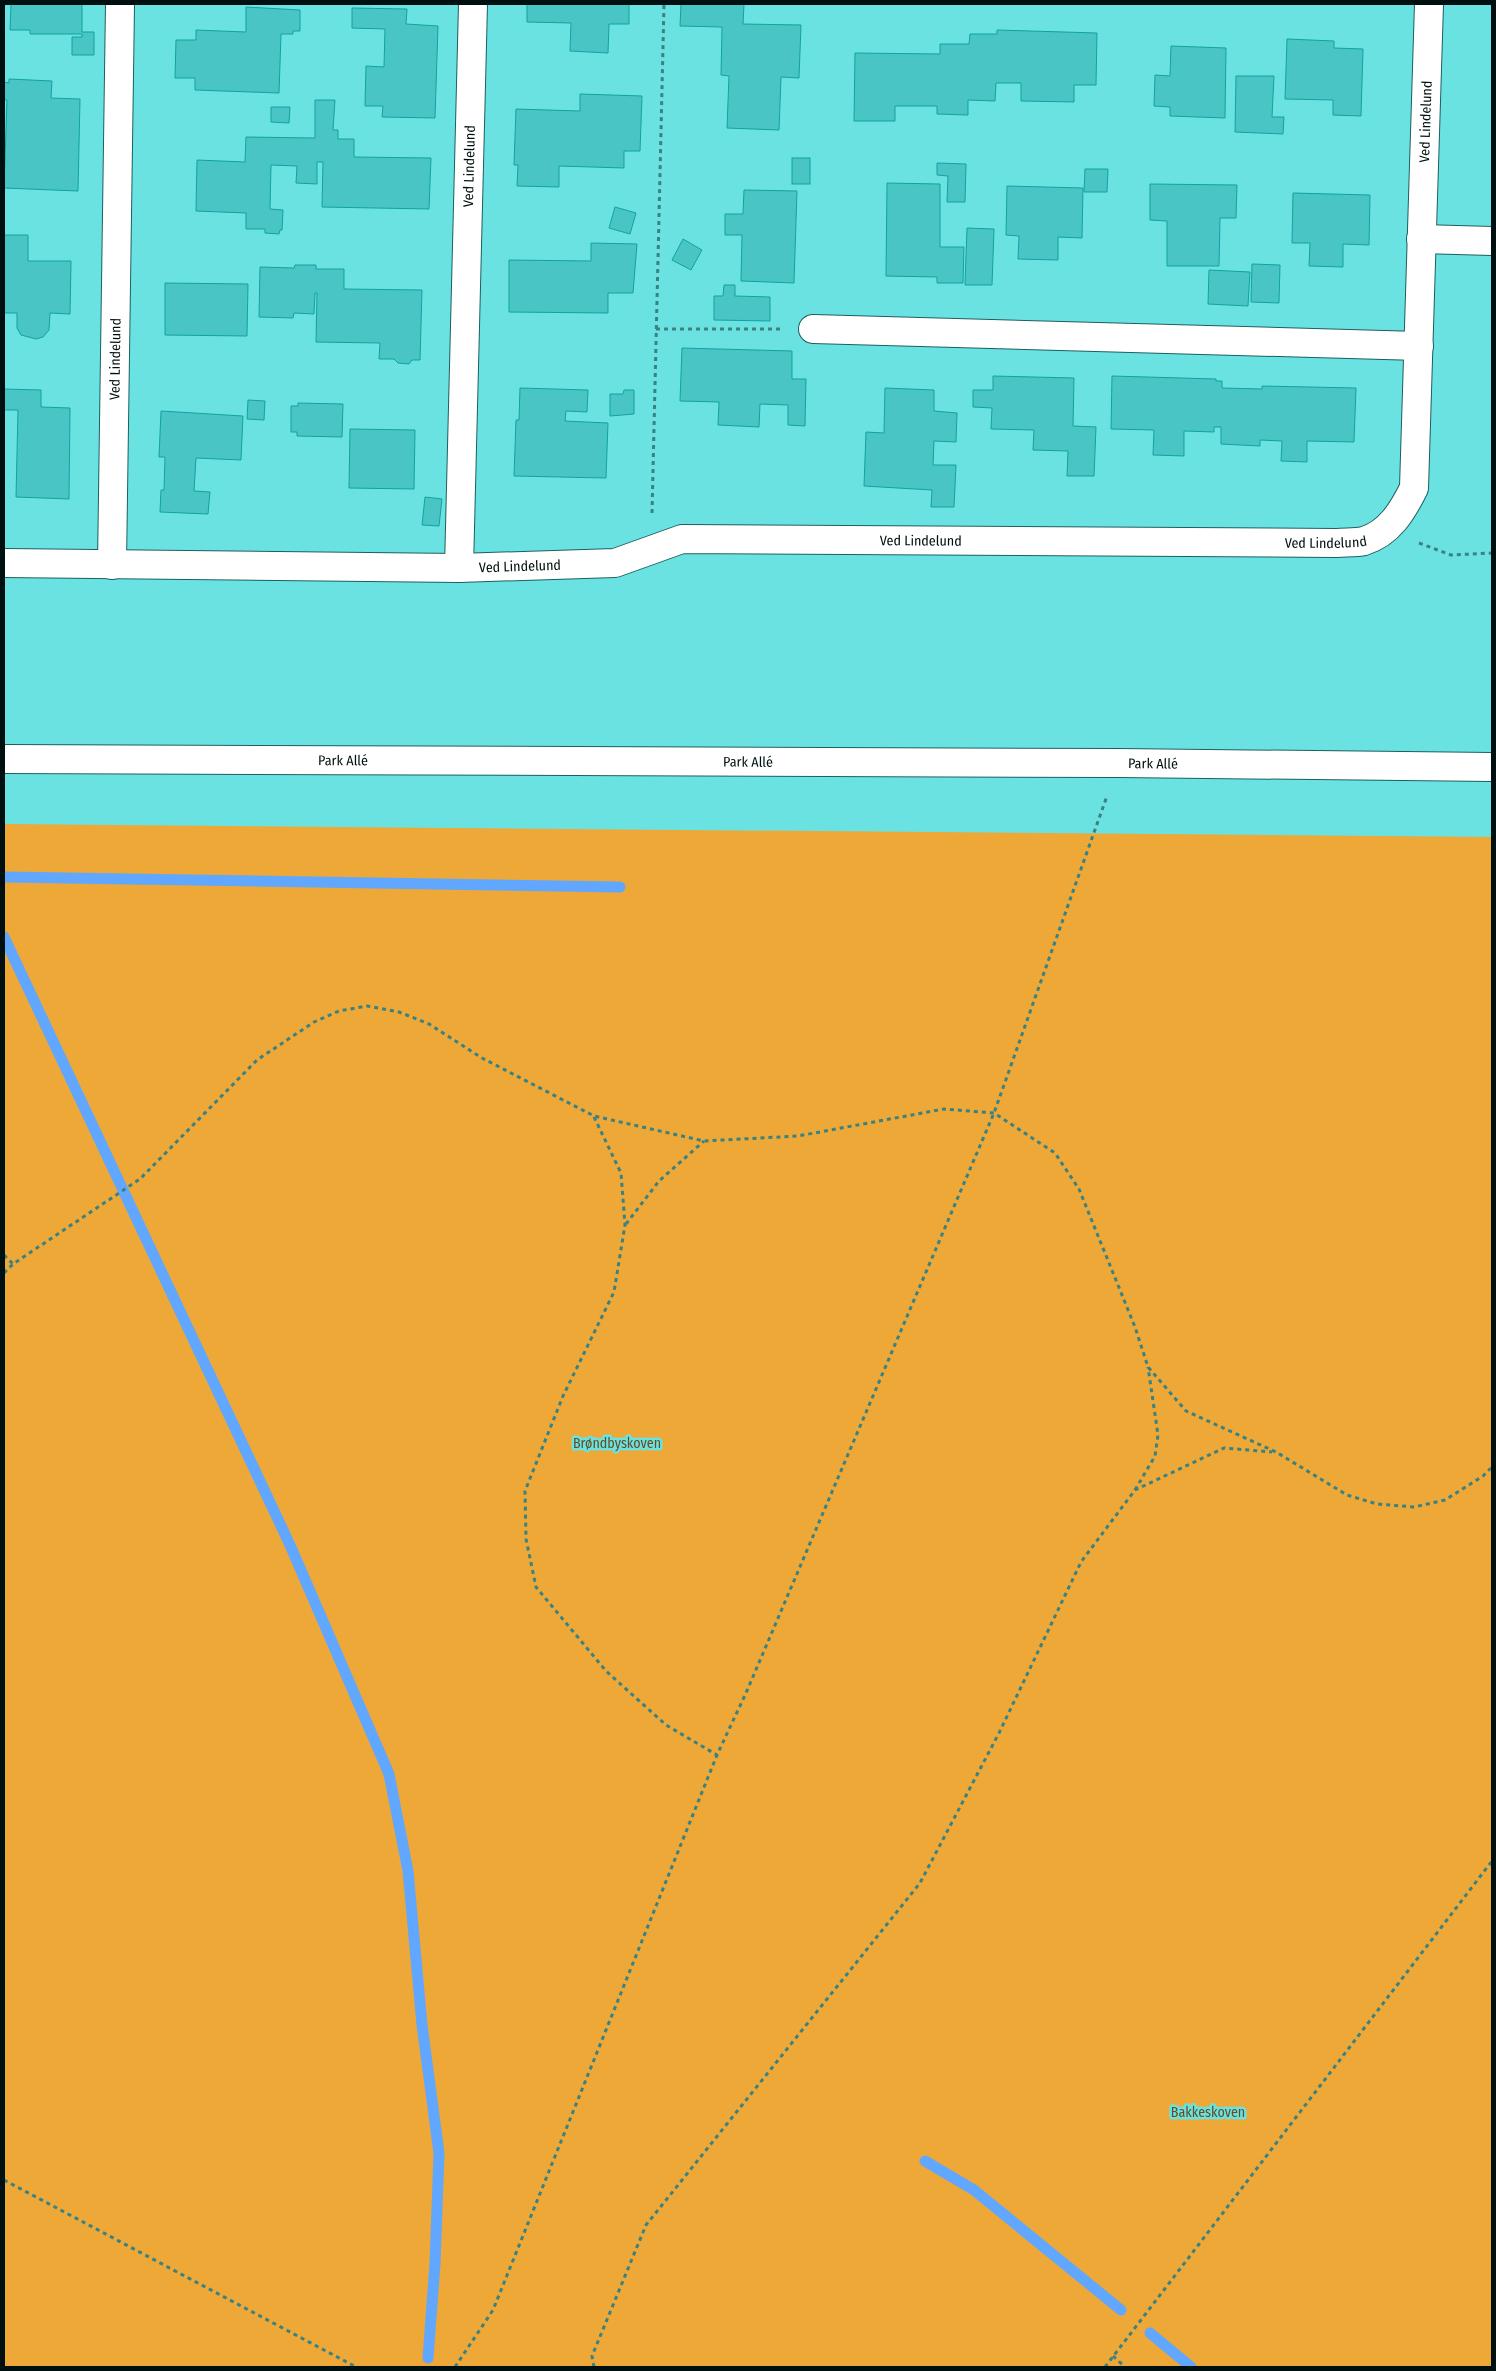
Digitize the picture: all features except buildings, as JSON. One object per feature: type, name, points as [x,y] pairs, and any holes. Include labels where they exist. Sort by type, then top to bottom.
[{"type":"street","name":"Ved Lindelund","points":[[112,565],[120,4]]},
{"type":"street","name":"Ved Lindelund","points":[[459,568],[473,4]]},
{"type":"street","name":"Ved Lindelund","points":[[4,563],[459,568],[615,563],[682,539],[1364,541],[1386,530],[1402,511],[1414,488],[1429,4]]},
{"type":"street","points":[[1421,239],[1492,241]]},
{"type":"street","points":[[813,329],[1419,346]]},
{"type":"street","name":"Park Allé","points":[[4,759],[1119,763],[1492,767]]},
{"type":"path","points":[[651,550],[664,4]]},
{"type":"path","points":[[656,329],[813,329]]},
{"type":"path","name":"Ved Lindelund","points":[[1386,530],[1452,555],[1492,553]]},
{"type":"path","points":[[456,2367],[493,2310],[717,1755],[746,1693],[994,1113],[1119,763]]},
{"type":"path","points":[[4,1273],[13,1264],[140,1179],[257,1060],[314,1022],[339,1011],[367,1006],[399,1012],[429,1024],[482,1058],[594,1116],[704,1141],[798,1136],[944,1110],[994,1113],[1055,1153],[1080,1189],[1124,1300],[1148,1368],[1158,1435],[1155,1456],[1135,1490],[1081,1562],[1000,1733],[920,1883],[646,2225],[592,2356],[594,2367]]},
{"type":"path","points":[[594,1116],[621,1173],[625,1225],[614,1292],[563,1396],[525,1491],[526,1539],[536,1587],[606,1671],[666,1725],[717,1755]]},
{"type":"path","points":[[625,1225],[659,1181],[704,1141]]},
{"type":"path","points":[[4,1255],[13,1264]]},
{"type":"path","points":[[1148,1368],[1186,1411],[1276,1452],[1347,1496],[1377,1504],[1414,1507],[1445,1500],[1492,1467]]},
{"type":"path","points":[[1135,1490],[1224,1448],[1276,1452]]},
{"type":"path","points":[[1105,2367],[1492,1860]]},
{"type":"path","points":[[4,2180],[356,2367]]},
{"type":"path","points":[[1113,2356],[1125,2367]]},
{"type":"green space","name":"Brøndbyskoven","points":[[4,824],[1492,837],[1492,2367],[4,2367]]},
{"type":"waterway","points":[[4,877],[620,887]]},
{"type":"waterway","points":[[4,937],[290,1545],[389,1774],[408,1871],[422,2025],[439,2153],[435,2264],[428,2358]]},
{"type":"waterway","points":[[925,2161],[974,2190],[1121,2310]]},
{"type":"waterway","points":[[1150,2333],[1191,2367]]},
{"type":"park label","name":"Bakkeskoven","points":[[1208,2112]]}]
